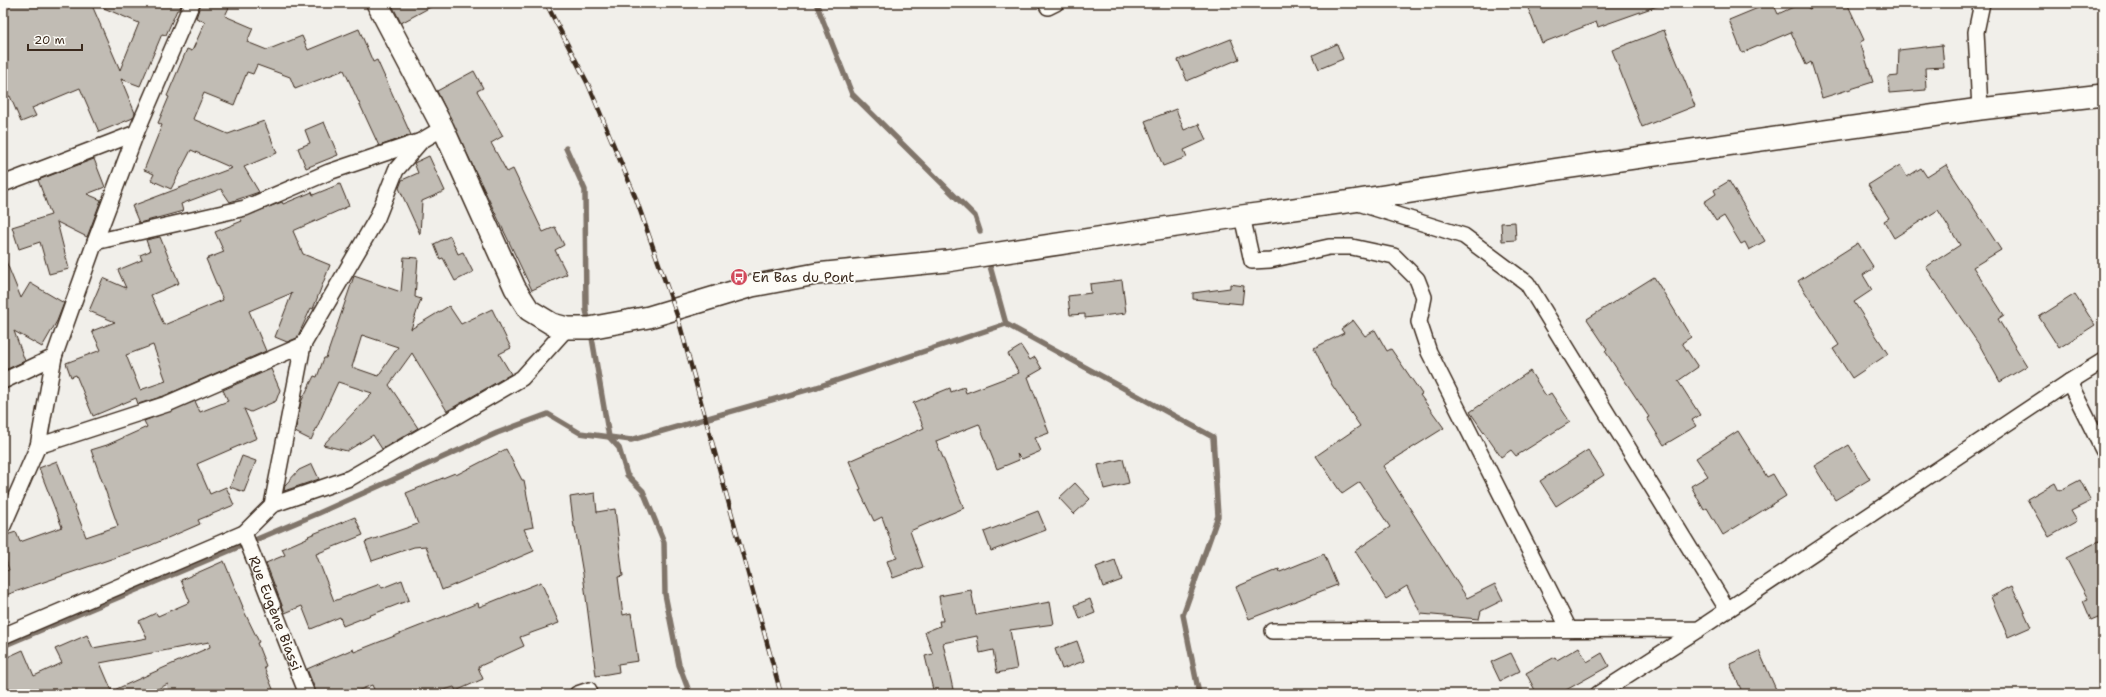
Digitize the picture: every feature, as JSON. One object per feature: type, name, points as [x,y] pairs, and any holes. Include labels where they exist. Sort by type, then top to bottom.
[{"type":"street","points":[[3,526],[38,446],[54,357],[95,242],[136,133],[192,3]]},
{"type":"street","points":[[377,3],[443,128],[515,288],[529,310],[552,324],[567,328],[589,328],[626,322],[752,286],[816,274],[947,261],[1574,167],[1980,109],[2103,95]]},
{"type":"street","points":[[1046,3],[1048,7],[1056,3]]},
{"type":"street","points":[[1980,109],[1976,32],[1982,3]]},
{"type":"street","points":[[95,242],[245,208],[328,172],[421,141],[443,128]]},
{"type":"street","points":[[3,184],[136,133]]},
{"type":"street","points":[[272,505],[304,345],[378,218],[396,170],[421,141]]},
{"type":"street","points":[[1353,201],[1464,236],[1527,283],[1727,609]]},
{"type":"street","points":[[1242,216],[1252,261],[1270,260],[1329,247],[1352,247],[1394,256],[1417,279],[1424,297],[1419,322],[1429,352],[1569,629]]},
{"type":"street","points":[[3,636],[244,533],[272,505],[350,478],[522,378],[567,328]]},
{"type":"street","points":[[38,446],[167,404],[304,345]]},
{"type":"street","points":[[3,381],[54,357]]},
{"type":"street","points":[[1598,694],[1699,629],[2068,382],[2103,361]]},
{"type":"street","points":[[2068,382],[2103,450]]},
{"type":"street","name":"Rue Eugène Biassi","points":[[244,533],[307,694]]},
{"type":"street","points":[[1272,631],[1699,629]]},
{"type":"building","points":[[3,3],[91,3],[120,70],[139,23],[92,3],[182,3],[179,10],[177,10],[166,35],[162,34],[140,86],[121,79],[135,113],[133,118],[99,132],[80,88],[32,108],[36,116],[21,122],[10,96],[3,98]]},
{"type":"building","points":[[201,3],[231,3],[225,16],[253,28],[247,42],[267,50],[302,36],[308,50],[359,29],[373,62],[377,60],[411,135],[379,146],[344,70],[295,89],[290,77],[257,65],[253,74],[247,72],[234,105],[204,93],[193,119],[228,134],[264,121],[277,153],[244,167],[259,192],[230,202],[221,189],[181,204],[183,211],[139,223],[132,206],[232,168],[191,150],[171,189],[151,180],[154,174],[144,170],[162,125],[158,123],[169,97],[167,96],[187,49],[192,51],[205,22],[196,18]]},
{"type":"building","points":[[391,3],[438,3],[401,23]]},
{"type":"building","points":[[1526,3],[1659,3],[1660,5],[1598,27],[1596,22],[1542,43]]},
{"type":"building","points":[[1773,3],[1778,14],[1802,3],[1806,3],[1809,9],[1821,3],[1847,3],[1864,40],[1860,42],[1873,82],[1822,98],[1811,62],[1806,65],[1791,32],[1742,53],[1729,20]]},
{"type":"building","points":[[1664,30],[1695,106],[1642,127],[1612,50]]},
{"type":"building","points":[[1231,39],[1239,59],[1187,81],[1178,60]]},
{"type":"building","points":[[1337,44],[1343,59],[1319,69],[1313,55]]},
{"type":"building","points":[[1942,45],[1944,67],[1925,68],[1926,90],[1889,93],[1888,77],[1898,76],[1899,50]]},
{"type":"building","points":[[474,71],[483,88],[477,91],[503,136],[491,143],[507,172],[513,169],[543,232],[555,227],[564,245],[555,250],[567,274],[532,290],[437,91]]},
{"type":"building","points":[[1176,109],[1184,130],[1199,124],[1206,140],[1184,150],[1187,157],[1163,166],[1145,121]]},
{"type":"building","points":[[324,122],[338,155],[306,168],[298,148],[310,143],[305,130]]},
{"type":"building","points":[[429,156],[445,191],[422,201],[420,234],[399,188],[402,180],[418,173],[414,163]]},
{"type":"building","points":[[94,159],[105,187],[87,194],[101,200],[89,232],[87,237],[57,222],[69,269],[49,274],[40,242],[19,249],[12,227],[51,215],[38,180]]},
{"type":"building","points":[[1900,165],[1907,177],[1921,168],[1927,177],[1946,165],[2001,250],[1973,267],[2004,315],[1998,319],[2027,366],[2000,382],[1980,346],[1926,267],[1960,245],[1938,210],[1894,238],[1884,221],[1889,218],[1868,185]]},
{"type":"building","points":[[1729,181],[1765,241],[1749,250],[1745,242],[1741,244],[1724,216],[1716,221],[1704,202],[1716,194],[1714,190]]},
{"type":"building","points":[[340,184],[349,206],[293,231],[303,254],[330,265],[313,309],[311,308],[297,338],[287,342],[275,337],[292,293],[249,311],[266,351],[164,396],[138,404],[136,398],[93,416],[76,375],[71,377],[66,363],[101,350],[92,331],[115,322],[89,311],[103,278],[126,288],[118,270],[142,260],[140,255],[150,251],[146,240],[160,237],[179,283],[151,295],[164,325],[223,300],[206,259],[224,252],[215,232],[242,221],[240,218],[282,202],[283,204],[312,192],[313,195]],"holes":[[[153,345],[166,381],[140,390],[126,355]]]},
{"type":"building","points":[[1515,222],[1516,240],[1502,241],[1501,223]]},
{"type":"building","points":[[450,236],[458,254],[463,252],[473,272],[455,281],[443,258],[440,259],[434,244]]},
{"type":"building","points":[[1858,243],[1874,268],[1863,275],[1872,290],[1854,302],[1888,354],[1852,378],[1833,349],[1839,345],[1798,281]]},
{"type":"building","points":[[3,254],[21,298],[30,283],[64,303],[57,321],[42,347],[14,331],[25,361],[5,370],[3,365]]},
{"type":"building","points":[[404,257],[418,258],[415,297],[421,299],[411,329],[449,306],[461,324],[492,309],[511,348],[499,354],[511,374],[447,411],[412,353],[389,385],[418,428],[382,449],[373,435],[347,451],[323,445],[372,393],[338,382],[311,440],[295,432],[301,402],[314,376],[317,377],[324,358],[326,358],[354,276],[401,292]],"holes":[[[362,335],[398,347],[378,376],[352,367]]]},
{"type":"building","points":[[1654,277],[1691,337],[1682,343],[1698,367],[1678,381],[1700,415],[1692,420],[1696,426],[1664,445],[1647,418],[1649,417],[1605,351],[1607,349],[1587,319]]},
{"type":"building","points":[[1122,280],[1126,313],[1085,318],[1085,314],[1070,315],[1068,296],[1091,293],[1090,284]]},
{"type":"building","points":[[1230,284],[1244,286],[1242,304],[1193,299],[1193,293],[1230,288]]},
{"type":"building","points":[[2075,294],[2095,325],[2059,348],[2039,317]]},
{"type":"building","points":[[1353,320],[1365,336],[1375,330],[1387,351],[1391,349],[1422,394],[1420,395],[1444,428],[1383,466],[1467,598],[1495,584],[1503,600],[1481,611],[1479,619],[1421,614],[1407,586],[1386,599],[1355,551],[1390,527],[1360,482],[1342,494],[1316,456],[1360,426],[1332,385],[1314,348],[1344,333],[1341,329]]},
{"type":"building","points":[[1021,346],[1030,360],[1035,357],[1042,369],[1028,377],[1049,433],[1035,438],[1041,451],[1022,459],[1017,454],[1019,460],[997,469],[979,424],[936,441],[964,508],[910,531],[923,567],[893,578],[887,561],[897,558],[882,517],[874,521],[859,490],[861,489],[849,461],[924,428],[913,403],[950,388],[951,392],[964,387],[966,393],[1019,373],[1008,354]]},
{"type":"building","points":[[271,369],[280,390],[276,401],[251,412],[244,409],[257,438],[197,464],[210,494],[226,487],[234,505],[198,520],[200,524],[149,546],[3,596],[3,572],[9,570],[3,552],[3,536],[16,532],[20,542],[62,527],[39,468],[57,461],[86,537],[118,526],[91,450],[107,445],[147,427],[144,421],[195,401],[200,412],[228,401],[223,390]]},
{"type":"building","points":[[1530,371],[1546,396],[1551,393],[1570,422],[1516,456],[1511,450],[1501,457],[1470,412]]},
{"type":"building","points":[[1738,431],[1767,477],[1773,474],[1786,496],[1723,535],[1707,508],[1704,510],[1691,486],[1708,476],[1696,458]]},
{"type":"building","points":[[1849,445],[1870,479],[1835,500],[1814,466]]},
{"type":"building","points":[[506,449],[522,480],[524,480],[533,527],[524,529],[534,551],[442,590],[426,546],[414,547],[372,561],[365,542],[418,524],[406,493],[455,473],[456,475]]},
{"type":"building","points":[[1588,450],[1604,475],[1556,506],[1540,481]]},
{"type":"building","points":[[242,456],[256,461],[244,492],[230,487]]},
{"type":"building","points":[[1123,459],[1129,483],[1104,489],[1098,465]]},
{"type":"building","points":[[312,464],[319,479],[284,491],[285,485],[299,470]]},
{"type":"building","points":[[2080,480],[2091,501],[2071,511],[2077,521],[2049,537],[2027,499],[2055,483],[2059,491]]},
{"type":"building","points":[[1075,483],[1090,499],[1074,514],[1059,498]]},
{"type":"building","points":[[595,493],[597,512],[615,509],[623,576],[618,577],[623,615],[631,613],[638,661],[618,664],[619,672],[596,676],[583,574],[570,497]]},
{"type":"building","points":[[1038,511],[1046,530],[991,551],[984,532]]},
{"type":"building","points":[[355,517],[363,535],[316,554],[334,601],[380,584],[382,588],[402,580],[409,600],[343,626],[340,617],[311,629],[302,606],[285,613],[266,563],[285,555],[282,549],[309,537],[308,536]]},
{"type":"building","points":[[2103,539],[2103,627],[2098,617],[2091,620],[2083,601],[2088,599],[2066,558]]},
{"type":"building","points":[[1324,554],[1337,585],[1249,619],[1236,587],[1279,569],[1280,572]]},
{"type":"building","points":[[1115,560],[1122,580],[1103,587],[1096,567]]},
{"type":"building","points":[[224,561],[242,607],[259,642],[257,643],[266,666],[264,667],[275,694],[169,694],[168,684],[147,694],[3,694],[3,659],[23,650],[34,676],[62,663],[55,649],[87,635],[93,648],[147,638],[139,621],[156,613],[158,616],[190,602],[181,580]],"holes":[[[209,642],[210,647],[112,691],[100,663]]]},
{"type":"building","points":[[541,582],[559,623],[520,637],[524,646],[478,667],[483,679],[456,691],[454,687],[431,694],[376,694],[372,685],[350,694],[317,694],[307,669],[353,649],[354,652],[478,603],[479,607]]},
{"type":"building","points":[[2012,586],[2031,627],[2008,637],[1991,597]]},
{"type":"building","points":[[971,590],[976,615],[1050,602],[1054,624],[1010,630],[1017,669],[997,673],[993,650],[980,653],[977,636],[943,643],[954,694],[934,694],[925,656],[933,654],[925,632],[940,626],[939,621],[943,621],[939,596]]},
{"type":"building","points":[[1090,599],[1095,613],[1080,619],[1075,605]]},
{"type":"building","points":[[1077,641],[1084,661],[1062,669],[1055,649]]},
{"type":"building","points":[[1579,647],[1587,662],[1602,653],[1609,666],[1559,694],[1537,694],[1526,673],[1555,657],[1557,660]]},
{"type":"building","points":[[1759,651],[1778,694],[1743,694],[1730,664]]},
{"type":"building","points":[[1511,653],[1520,671],[1500,681],[1491,662]]},
{"type":"waterway","points":[[816,3],[852,94],[975,216],[980,231]]},
{"type":"waterway","points":[[566,148],[585,190],[586,310],[589,323]]},
{"type":"waterway","points":[[990,266],[1006,324],[1213,437],[1218,516],[1183,615],[1199,694]]},
{"type":"waterway","points":[[3,646],[319,513],[497,433],[548,414],[580,433],[631,440],[817,387],[1006,324]]},
{"type":"waterway","points":[[591,332],[609,437],[619,448],[627,475],[643,491],[664,542],[665,594],[679,665],[690,694]]},
{"type":"railway","points":[[546,3],[588,84],[635,196],[678,318],[781,694]]},
{"type":"place","name":"En Bas du Pont","points":[[739,277]]}]
